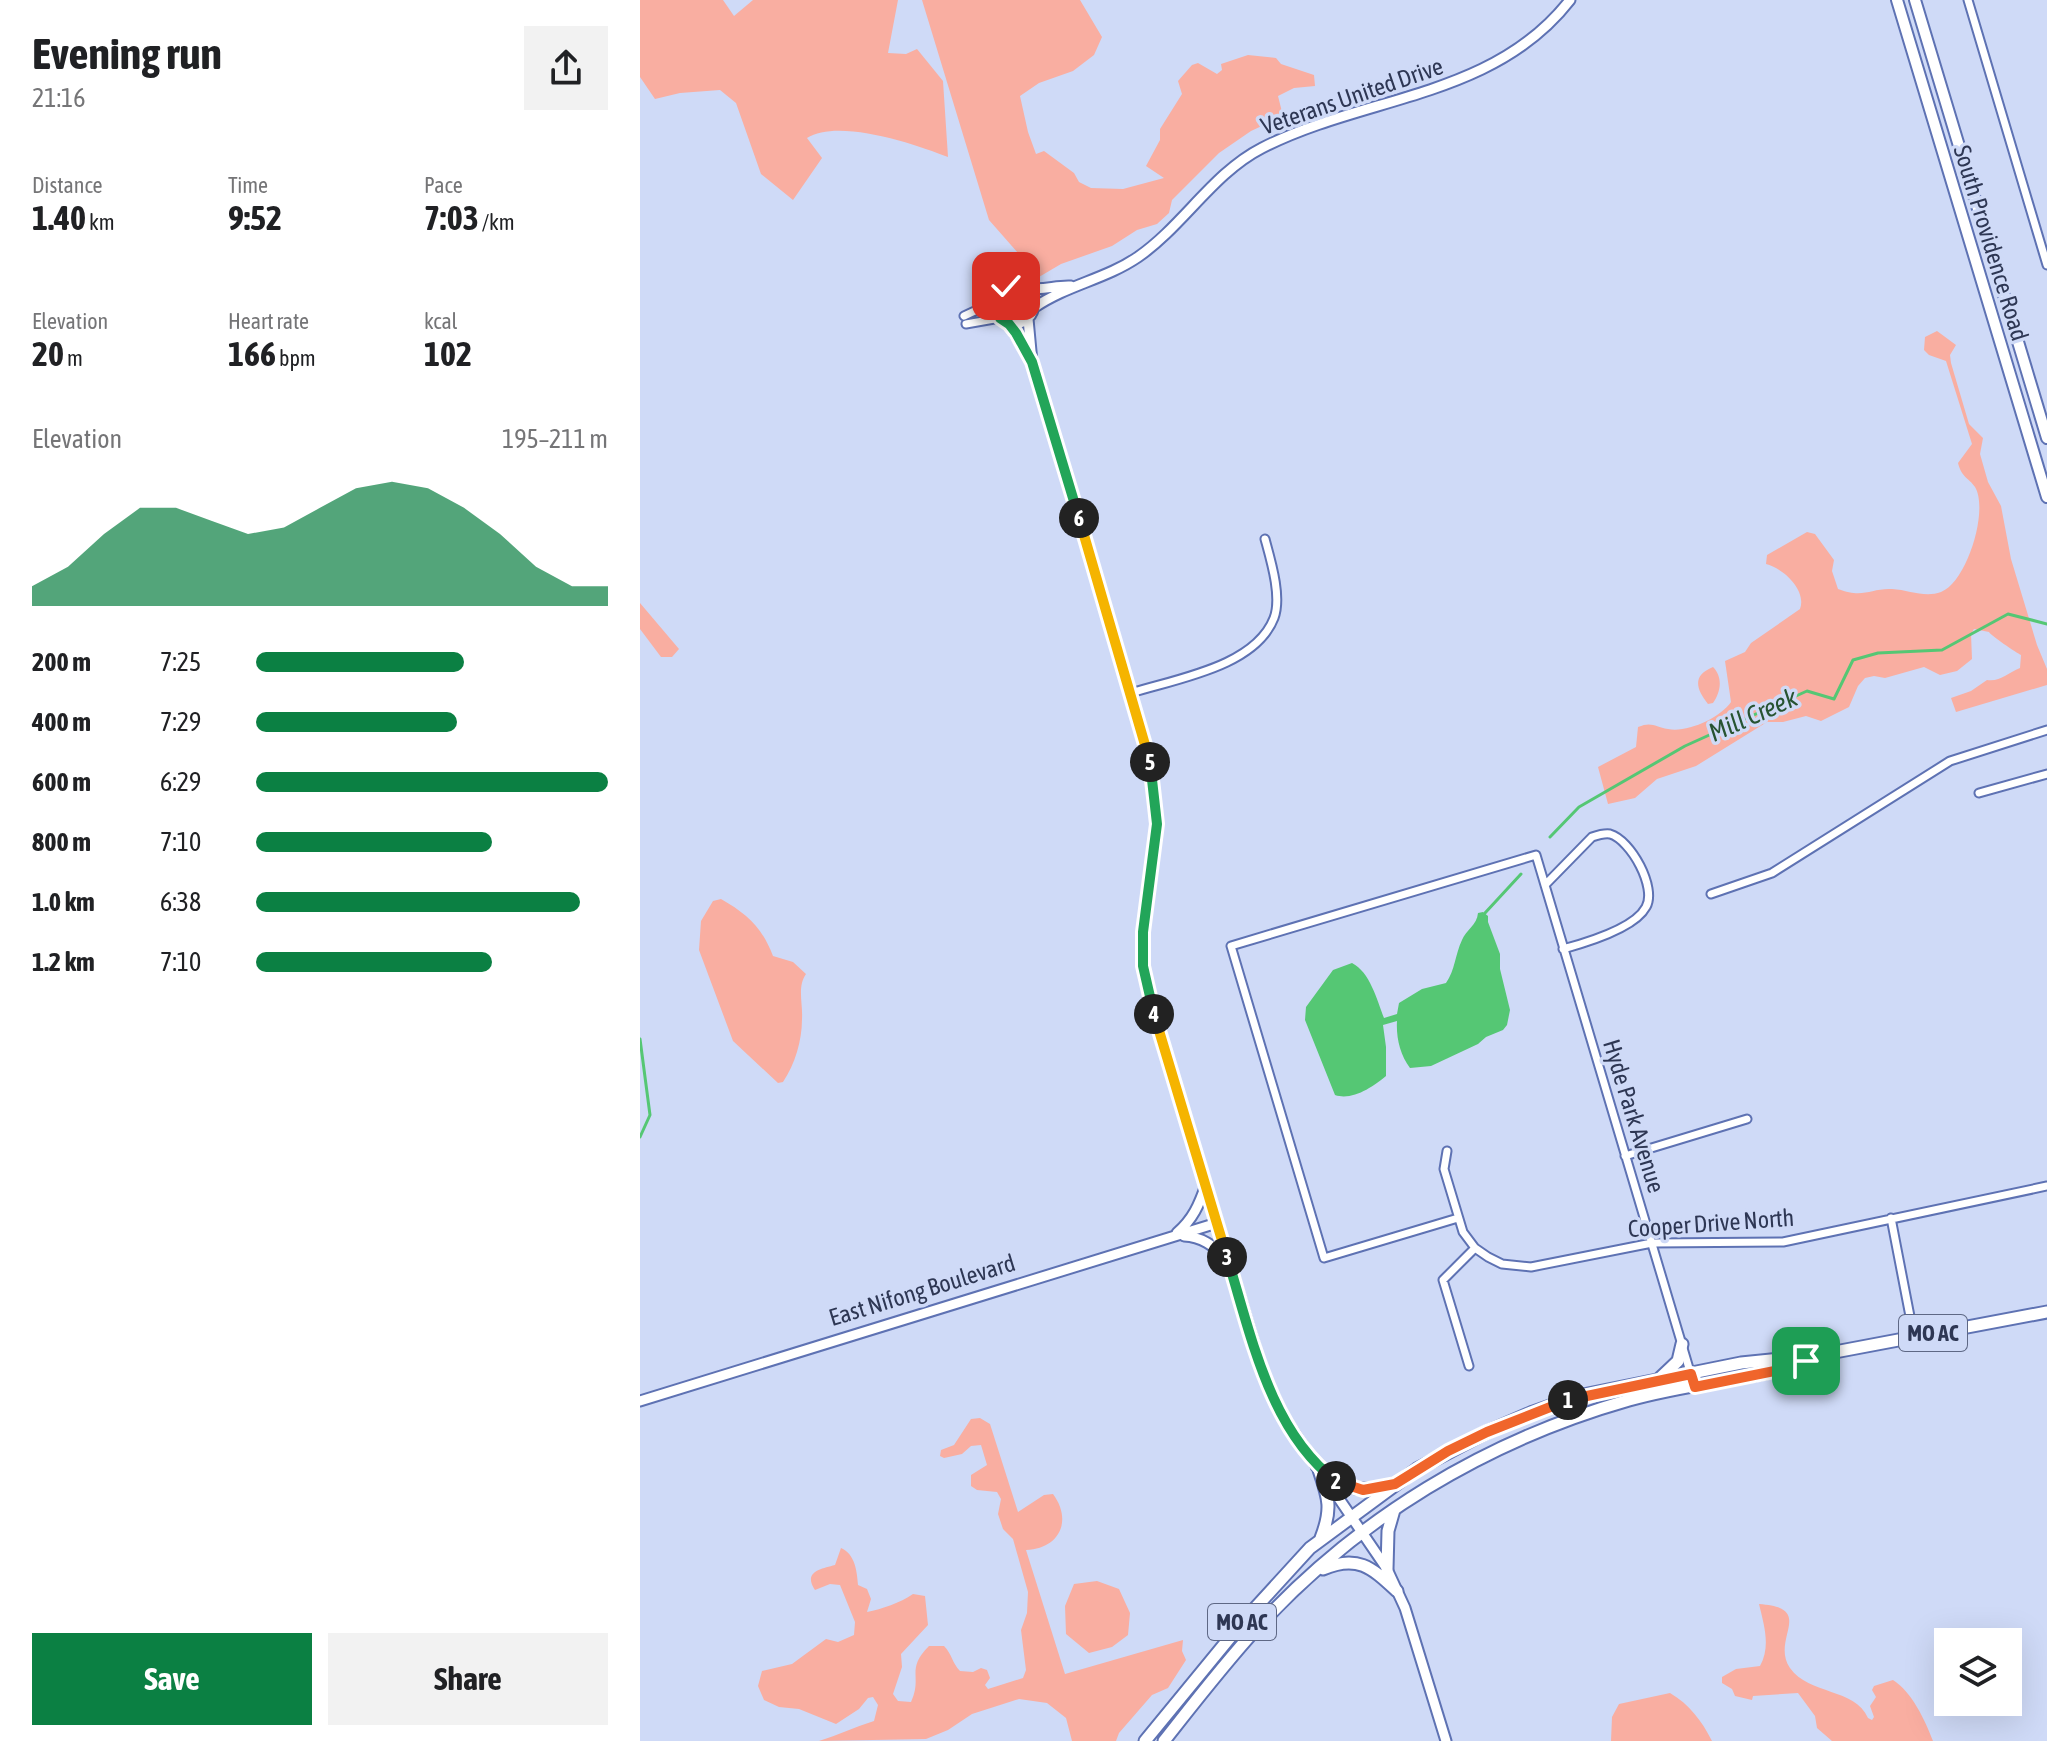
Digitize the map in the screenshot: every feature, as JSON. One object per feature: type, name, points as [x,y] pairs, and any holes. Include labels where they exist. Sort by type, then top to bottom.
[{"type":"main road","name":"South Providence Road","points":[[1897,0],[2047,497]]},
{"type":"main road","name":"South Providence Road","points":[[1915,0],[2047,438]]},
{"type":"main road","name":"MO AC","points":[[1145,1741],[1288,1570],[1321,1540],[1395,1484],[1448,1451],[1533,1412],[1578,1396],[1741,1363],[1819,1355],[2047,1312]]},
{"type":"main road","points":[[1656,1381],[1678,1361],[1682,1344]]},
{"type":"main road","name":"MO AC","points":[[1164,1741],[1256,1629],[1311,1574],[1362,1530],[1422,1490],[1484,1455],[1530,1434],[1631,1400],[1784,1369],[1819,1355]]},
{"type":"main road","points":[[1317,1466],[1351,1488],[1363,1490],[1395,1484]]},
{"type":"main road","points":[[1317,1466],[1330,1511],[1321,1540]]},
{"type":"main road","points":[[1387,1569],[1388,1531],[1395,1508]]},
{"type":"main road","points":[[1311,1574],[1345,1562],[1360,1564],[1373,1568],[1397,1591]]},
{"type":"street","name":"Veterans United Drive","points":[[1035,307],[1071,286],[1117,271],[1140,255],[1162,238],[1229,172],[1257,151],[1286,136],[1492,67],[1527,44],[1570,0]]},
{"type":"street","points":[[1968,0],[2047,265]]},
{"type":"street","points":[[999,269],[1000,290],[994,302],[965,320],[1004,321],[1016,325],[1028,319],[1035,307],[1033,296],[1009,266]]},
{"type":"street","points":[[1000,290],[1013,284],[1023,286]]},
{"type":"street","name":"Veterans United Drive","points":[[1023,286],[1040,290],[1057,285],[1071,286]]},
{"type":"street","points":[[994,302],[1032,362]]},
{"type":"street","points":[[1028,319],[1032,362],[1151,764],[1157,824],[1143,932],[1143,966],[1149,996],[1264,1377],[1286,1421],[1387,1569],[1405,1608],[1446,1741]]},
{"type":"street","points":[[1131,693],[1214,667],[1242,655],[1261,638],[1275,617],[1275,579],[1265,539]]},
{"type":"street","points":[[1711,894],[1772,873],[1950,761],[2047,730]]},
{"type":"street","points":[[1979,793],[2047,774]]},
{"type":"street","points":[[1545,885],[1592,837],[1611,834],[1624,842],[1634,856],[1648,886],[1650,896],[1645,910],[1604,938],[1563,949]]},
{"type":"street","name":"Hyde Park Avenue","points":[[1458,1218],[1324,1258],[1231,946],[1536,855],[1695,1387]]},
{"type":"street","points":[[1625,1156],[1747,1119]]},
{"type":"street","points":[[1447,1151],[1444,1169],[1458,1218],[1463,1232],[1475,1248],[1443,1280],[1469,1366]]},
{"type":"street","points":[[1173,1236],[1189,1223],[1206,1185]]},
{"type":"street","name":"Cooper Drive North","points":[[1475,1248],[1502,1264],[1531,1267],[1652,1243],[1783,1242],[2047,1186]]},
{"type":"street","points":[[1891,1218],[1914,1337]]},
{"type":"street","name":"East Nifong Boulevard","points":[[640,1401],[1217,1223]]},
{"type":"street","points":[[1173,1236],[1196,1236],[1210,1243],[1228,1259]]},
{"type":"shaded area","points":[[640,0],[723,0],[734,16],[753,0],[898,0],[888,53],[906,54],[917,49],[943,81],[948,157],[877,135],[837,131],[821,133],[807,138],[822,158],[793,200],[761,174],[736,103],[720,90],[680,93],[655,99],[640,77]]},
{"type":"shaded area","points":[[922,0],[1080,0],[1102,37],[1094,55],[1073,71],[1039,83],[1020,96],[1036,154],[1044,151],[1074,173],[1079,182],[1091,188],[1123,189],[1164,178],[1146,166],[1160,140],[1160,129],[1182,94],[1178,81],[1192,65],[1198,63],[1217,74],[1222,70],[1221,64],[1248,55],[1276,58],[1281,64],[1314,75],[1315,86],[1294,88],[1278,96],[1283,116],[1251,131],[1219,153],[1172,200],[1169,213],[1157,224],[1137,230],[1112,246],[1061,264],[1039,277],[989,220]]},
{"type":"shaded area","points":[[1937,331],[1956,345],[1950,355],[1951,363],[1969,424],[1983,438],[1980,454],[1988,482],[2001,506],[2011,559],[2047,669],[2047,685],[1956,712],[1951,698],[2020,668],[2021,655],[1989,632],[1974,629],[1971,634],[1972,659],[1957,671],[1940,675],[1924,667],[1885,678],[1865,678],[1849,707],[1821,721],[1806,716],[1783,722],[1767,722],[1696,766],[1657,779],[1635,798],[1608,804],[1598,767],[1636,747],[1638,727],[1650,724],[1684,729],[1719,714],[1731,702],[1725,661],[1745,652],[1751,643],[1800,609],[1797,587],[1786,575],[1766,564],[1767,555],[1807,532],[1815,534],[1834,560],[1832,571],[1838,589],[1854,593],[1892,589],[1935,594],[1950,586],[1959,575],[1973,544],[1979,498],[1958,463],[1972,444],[1946,361],[1924,350],[1925,337]]},
{"type":"shaded area","points":[[640,603],[679,649],[672,657],[661,657],[640,629]]},
{"type":"shaded area","points":[[1713,667],[1720,680],[1719,689],[1713,703],[1708,704],[1700,693],[1698,682],[1702,674]]},
{"type":"shaded area","points":[[721,899],[753,922],[773,956],[793,962],[806,974],[801,990],[799,1044],[783,1082],[778,1083],[733,1041],[699,950],[701,921],[713,901]]},
{"type":"shaded area","points":[[1478,913],[1488,916],[1500,954],[1500,969],[1510,1010],[1503,1030],[1431,1066],[1410,1068],[1399,1046],[1397,1021],[1383,1025],[1386,1076],[1355,1095],[1335,1095],[1305,1020],[1306,1007],[1333,970],[1352,963],[1358,967],[1372,987],[1384,1018],[1397,1014],[1399,1003],[1422,989],[1446,983],[1464,936],[1476,921]]},
{"type":"shaded area","points":[[980,1418],[990,1424],[1018,1512],[1044,1495],[1053,1494],[1059,1504],[1062,1523],[1054,1539],[1047,1545],[1026,1550],[1065,1674],[1183,1640],[1182,1651],[1186,1660],[1168,1688],[1152,1695],[1119,1733],[1116,1741],[1072,1741],[1066,1718],[1047,1703],[1019,1699],[972,1714],[948,1730],[926,1739],[819,1741],[874,1721],[878,1705],[873,1697],[836,1724],[799,1709],[779,1707],[764,1700],[758,1686],[762,1671],[792,1664],[826,1639],[838,1642],[854,1635],[855,1622],[840,1585],[830,1584],[815,1590],[811,1579],[815,1572],[835,1565],[841,1548],[852,1559],[858,1585],[867,1589],[871,1599],[867,1612],[913,1594],[925,1596],[928,1625],[901,1654],[902,1667],[893,1694],[898,1701],[911,1702],[916,1686],[916,1667],[929,1646],[944,1646],[960,1671],[987,1670],[990,1678],[985,1685],[988,1689],[1023,1678],[1026,1670],[1021,1630],[1027,1613],[1028,1592],[1013,1539],[1003,1529],[998,1514],[1001,1499],[997,1492],[977,1490],[971,1486],[971,1475],[987,1465],[981,1445],[971,1446],[962,1454],[940,1456],[941,1450],[954,1445],[971,1419]]},
{"type":"shaded area","points":[[1097,1581],[1119,1589],[1130,1613],[1128,1635],[1112,1647],[1089,1653],[1066,1634],[1065,1606],[1074,1584]]},
{"type":"shaded area","points":[[1759,1604],[1786,1612],[1789,1627],[1785,1657],[1798,1677],[1853,1701],[1872,1720],[1874,1717],[1870,1706],[1876,1697],[1872,1690],[1874,1686],[1893,1680],[1912,1699],[1933,1741],[1832,1741],[1817,1728],[1815,1716],[1798,1693],[1753,1696],[1752,1700],[1735,1696],[1732,1689],[1722,1683],[1722,1677],[1736,1669],[1760,1666],[1765,1651],[1766,1635]]},
{"type":"shaded area","points":[[1670,1693],[1694,1714],[1712,1741],[1611,1741],[1612,1717],[1619,1704]]},
{"type":"waterway","name":"Mill Creek","points":[[1550,837],[1579,807],[1685,746],[1807,691],[1834,699],[1853,660],[1878,653],[1942,650],[2008,614],[2047,624]]},
{"type":"waterway","name":"Mill Creek","points":[[1485,913],[1521,874]]},
{"type":"waterway","points":[[640,1039],[650,1115],[640,1137]]},
{"type":"route","points":[[1006,286],[996,296],[994,308],[996,314],[1016,333],[1032,362],[1151,764],[1157,824],[1143,932],[1143,966],[1149,996],[1264,1377],[1286,1421],[1317,1466],[1351,1488],[1378,1488],[1395,1484],[1448,1451],[1487,1432],[1578,1396],[1691,1374],[1695,1387],[1784,1369],[1806,1361]]}]
